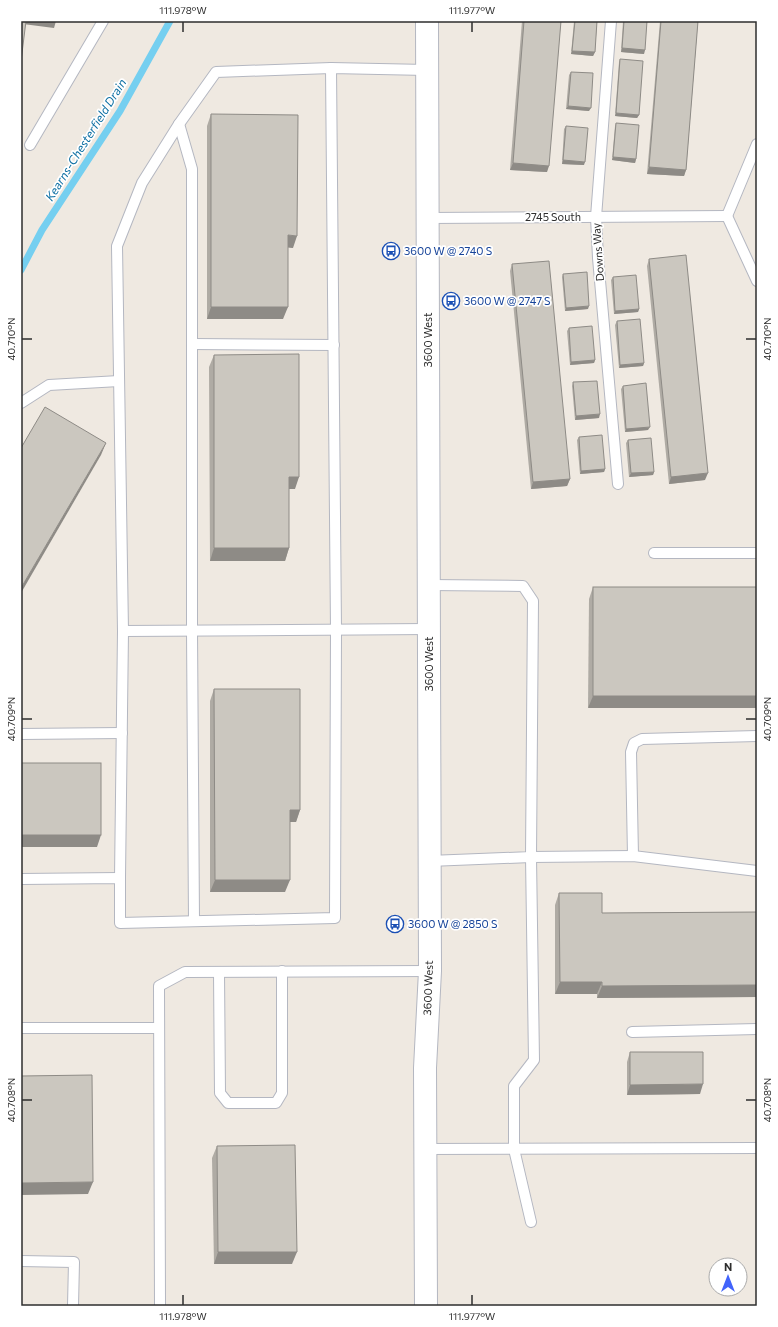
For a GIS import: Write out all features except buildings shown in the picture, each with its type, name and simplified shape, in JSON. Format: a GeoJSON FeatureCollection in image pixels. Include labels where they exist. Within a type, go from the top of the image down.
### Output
{"type":"FeatureCollection","features":[{"type":"Feature","properties":{"kind":"street","name":"3600 West"},"geometry":{"type":"LineString","coordinates":[[426,1306],[425,1068],[430,971],[427,21]]}},
{"type":"Feature","properties":{"kind":"lane"},"geometry":{"type":"LineString","coordinates":[[30,145],[103,21]]}},
{"type":"Feature","properties":{"kind":"lane","name":"Downs Way"},"geometry":{"type":"LineString","coordinates":[[611,21],[596,217],[598,258],[618,484]]}},
{"type":"Feature","properties":{"kind":"lane"},"geometry":{"type":"LineString","coordinates":[[331,68],[336,630],[335,918],[120,923],[123,631],[117,246],[142,183],[216,72],[331,68],[427,70]]}},
{"type":"Feature","properties":{"kind":"lane"},"geometry":{"type":"LineString","coordinates":[[180,124],[192,169],[192,631],[194,921]]}},
{"type":"Feature","properties":{"kind":"lane"},"geometry":{"type":"LineString","coordinates":[[757,144],[727,216],[757,281]]}},
{"type":"Feature","properties":{"kind":"lane","name":"2745 South"},"geometry":{"type":"LineString","coordinates":[[428,218],[727,216]]}},
{"type":"Feature","properties":{"kind":"lane"},"geometry":{"type":"LineString","coordinates":[[192,344],[334,345]]}},
{"type":"Feature","properties":{"kind":"lane"},"geometry":{"type":"LineString","coordinates":[[21,403],[48,385],[119,381]]}},
{"type":"Feature","properties":{"kind":"lane"},"geometry":{"type":"LineString","coordinates":[[654,553],[757,553]]}},
{"type":"Feature","properties":{"kind":"lane"},"geometry":{"type":"LineString","coordinates":[[429,585],[523,586],[533,600],[531,857],[534,1060],[514,1086],[514,1149],[531,1222]]}},
{"type":"Feature","properties":{"kind":"lane"},"geometry":{"type":"LineString","coordinates":[[123,631],[429,629]]}},
{"type":"Feature","properties":{"kind":"lane"},"geometry":{"type":"LineString","coordinates":[[21,734],[122,733]]}},
{"type":"Feature","properties":{"kind":"lane"},"geometry":{"type":"LineString","coordinates":[[633,856],[631,752],[634,743],[642,739],[757,736]]}},
{"type":"Feature","properties":{"kind":"lane"},"geometry":{"type":"LineString","coordinates":[[429,861],[531,857],[633,856],[757,871]]}},
{"type":"Feature","properties":{"kind":"lane"},"geometry":{"type":"LineString","coordinates":[[21,879],[120,878]]}},
{"type":"Feature","properties":{"kind":"lane"},"geometry":{"type":"LineString","coordinates":[[219,972],[220,1093],[228,1103],[276,1103],[282,1093],[282,971]]}},
{"type":"Feature","properties":{"kind":"lane"},"geometry":{"type":"LineString","coordinates":[[160,1306],[159,986],[185,972],[430,971]]}},
{"type":"Feature","properties":{"kind":"lane"},"geometry":{"type":"LineString","coordinates":[[21,1028],[159,1028]]}},
{"type":"Feature","properties":{"kind":"lane"},"geometry":{"type":"LineString","coordinates":[[632,1032],[757,1029]]}},
{"type":"Feature","properties":{"kind":"lane"},"geometry":{"type":"LineString","coordinates":[[425,1149],[757,1148]]}},
{"type":"Feature","properties":{"kind":"lane"},"geometry":{"type":"LineString","coordinates":[[21,1261],[74,1262],[73,1306]]}},
{"type":"Feature","properties":{"kind":"waterway","name":"Kearns-Chesterfield Drain"},"geometry":{"type":"LineString","coordinates":[[21,270],[42,230],[120,111],[170,21]]}},
{"type":"Feature","properties":{"kind":"place","name":"3600 W @ 2740 S"},"geometry":{"type":"Point","coordinates":[391,251]}},
{"type":"Feature","properties":{"kind":"place","name":"3600 W @ 2747 S"},"geometry":{"type":"Point","coordinates":[451,301]}},
{"type":"Feature","properties":{"kind":"place","name":"3600 W @ 2850 S"},"geometry":{"type":"Point","coordinates":[395,924]}}]}
